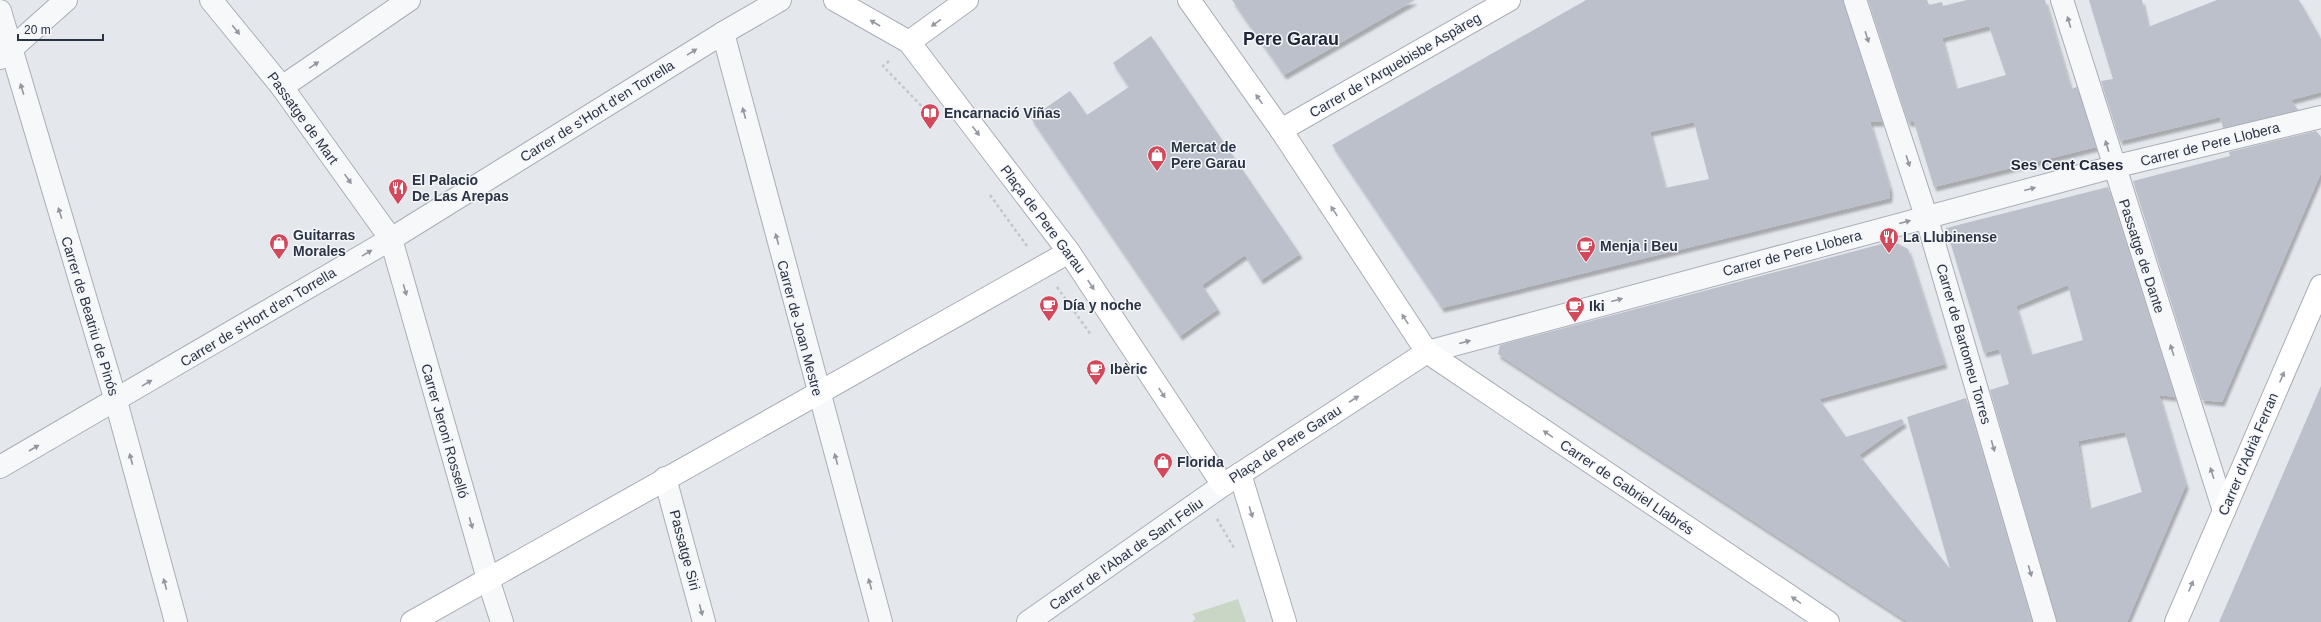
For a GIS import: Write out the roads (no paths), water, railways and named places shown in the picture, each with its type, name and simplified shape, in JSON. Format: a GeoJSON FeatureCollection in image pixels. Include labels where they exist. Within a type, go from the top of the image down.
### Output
{"type":"FeatureCollection","features":[{"type":"Feature","properties":{"kind":"street"},"geometry":{"type":"LineString","coordinates":[[5,54],[66,0]]}},
{"type":"Feature","properties":{"kind":"street","name":"Passatge de Mart"},"geometry":{"type":"LineString","coordinates":[[211,0],[282,87],[391,239]]}},
{"type":"Feature","properties":{"kind":"street"},"geometry":{"type":"LineString","coordinates":[[282,87],[409,0]]}},
{"type":"Feature","properties":{"kind":"street","name":"Carrer de s'Hort d'en Torrella"},"geometry":{"type":"LineString","coordinates":[[0,467],[116,401],[391,239],[723,33],[780,0]]}},
{"type":"Feature","properties":{"kind":"street"},"geometry":{"type":"LineString","coordinates":[[834,0],[909,42],[967,0]]}},
{"type":"Feature","properties":{"kind":"street"},"geometry":{"type":"LineString","coordinates":[[1189,0],[1281,130],[1427,352]]}},
{"type":"Feature","properties":{"kind":"street","name":"Carrer de l'Arquebisbe Aspàreg"},"geometry":{"type":"LineString","coordinates":[[1281,130],[1509,0]]}},
{"type":"Feature","properties":{"kind":"street","name":"Carrer de Bartomeu Torres"},"geometry":{"type":"LineString","coordinates":[[1855,0],[1926,216],[2045,622]]}},
{"type":"Feature","properties":{"kind":"street","name":"Passatge de Dante"},"geometry":{"type":"LineString","coordinates":[[2062,0],[2113,167],[2224,511]]}},
{"type":"Feature","properties":{"kind":"street","name":"Carrer de Beatriu de Pinós"},"geometry":{"type":"LineString","coordinates":[[0,11],[5,54],[116,401],[176,622]]}},
{"type":"Feature","properties":{"kind":"street","name":"Carrer de Joan Mestre"},"geometry":{"type":"LineString","coordinates":[[723,33],[817,392],[881,622]]}},
{"type":"Feature","properties":{"kind":"street","name":"Plaça de Pere Garau"},"geometry":{"type":"LineString","coordinates":[[909,42],[1069,252],[1231,480],[1427,352]]}},
{"type":"Feature","properties":{"kind":"street","name":"Carrer de Pere Llobera"},"geometry":{"type":"LineString","coordinates":[[1427,352],[1926,216],[2113,167],[2321,117]]}},
{"type":"Feature","properties":{"kind":"street","name":"Carrer Jeroni Rosselló"},"geometry":{"type":"LineString","coordinates":[[391,239],[488,579],[502,622]]}},
{"type":"Feature","properties":{"kind":"street"},"geometry":{"type":"LineString","coordinates":[[412,622],[817,392],[1069,252]]}},
{"type":"Feature","properties":{"kind":"street","name":"Carrer d'Adrià Ferran"},"geometry":{"type":"LineString","coordinates":[[2176,622],[2321,286]]}},
{"type":"Feature","properties":{"kind":"street","name":"Carrer de Gabriel Llabrés"},"geometry":{"type":"LineString","coordinates":[[1427,352],[1828,622]]}},
{"type":"Feature","properties":{"kind":"street","name":"Passatge Siri"},"geometry":{"type":"LineString","coordinates":[[665,478],[704,622]]}},
{"type":"Feature","properties":{"kind":"street"},"geometry":{"type":"LineString","coordinates":[[1231,480],[1285,622]]}},
{"type":"Feature","properties":{"kind":"street","name":"Carrer de l'Abat de Sant Feliu"},"geometry":{"type":"LineString","coordinates":[[1028,622],[1231,480]]}},
{"type":"Feature","properties":{"kind":"place","name":"Encarnació Viñas"},"geometry":{"type":"Point","coordinates":[930,130]}},
{"type":"Feature","properties":{"kind":"place","name":"Mercat de Pere Garau"},"geometry":{"type":"Point","coordinates":[1157,172]}},
{"type":"Feature","properties":{"kind":"place","name":"El Palacio De Las Arepas"},"geometry":{"type":"Point","coordinates":[398,205]}},
{"type":"Feature","properties":{"kind":"place","name":"La Llubinense"},"geometry":{"type":"Point","coordinates":[1889,254]}},
{"type":"Feature","properties":{"kind":"place","name":"Guitarras Morales"},"geometry":{"type":"Point","coordinates":[279,260]}},
{"type":"Feature","properties":{"kind":"place","name":"Menja i Beu"},"geometry":{"type":"Point","coordinates":[1586,263]}},
{"type":"Feature","properties":{"kind":"place","name":"Día y noche"},"geometry":{"type":"Point","coordinates":[1049,322]}},
{"type":"Feature","properties":{"kind":"place","name":"Iki"},"geometry":{"type":"Point","coordinates":[1575,323]}},
{"type":"Feature","properties":{"kind":"place","name":"Ibèric"},"geometry":{"type":"Point","coordinates":[1096,386]}},
{"type":"Feature","properties":{"kind":"place","name":"Florida"},"geometry":{"type":"Point","coordinates":[1163,479]}},
{"type":"Feature","properties":{"kind":"district","name":"Pere Garau"},"geometry":{"type":"Point","coordinates":[1291,39]}},
{"type":"Feature","properties":{"kind":"district","name":"Ses Cent Cases"},"geometry":{"type":"Point","coordinates":[2067,164]}}]}
